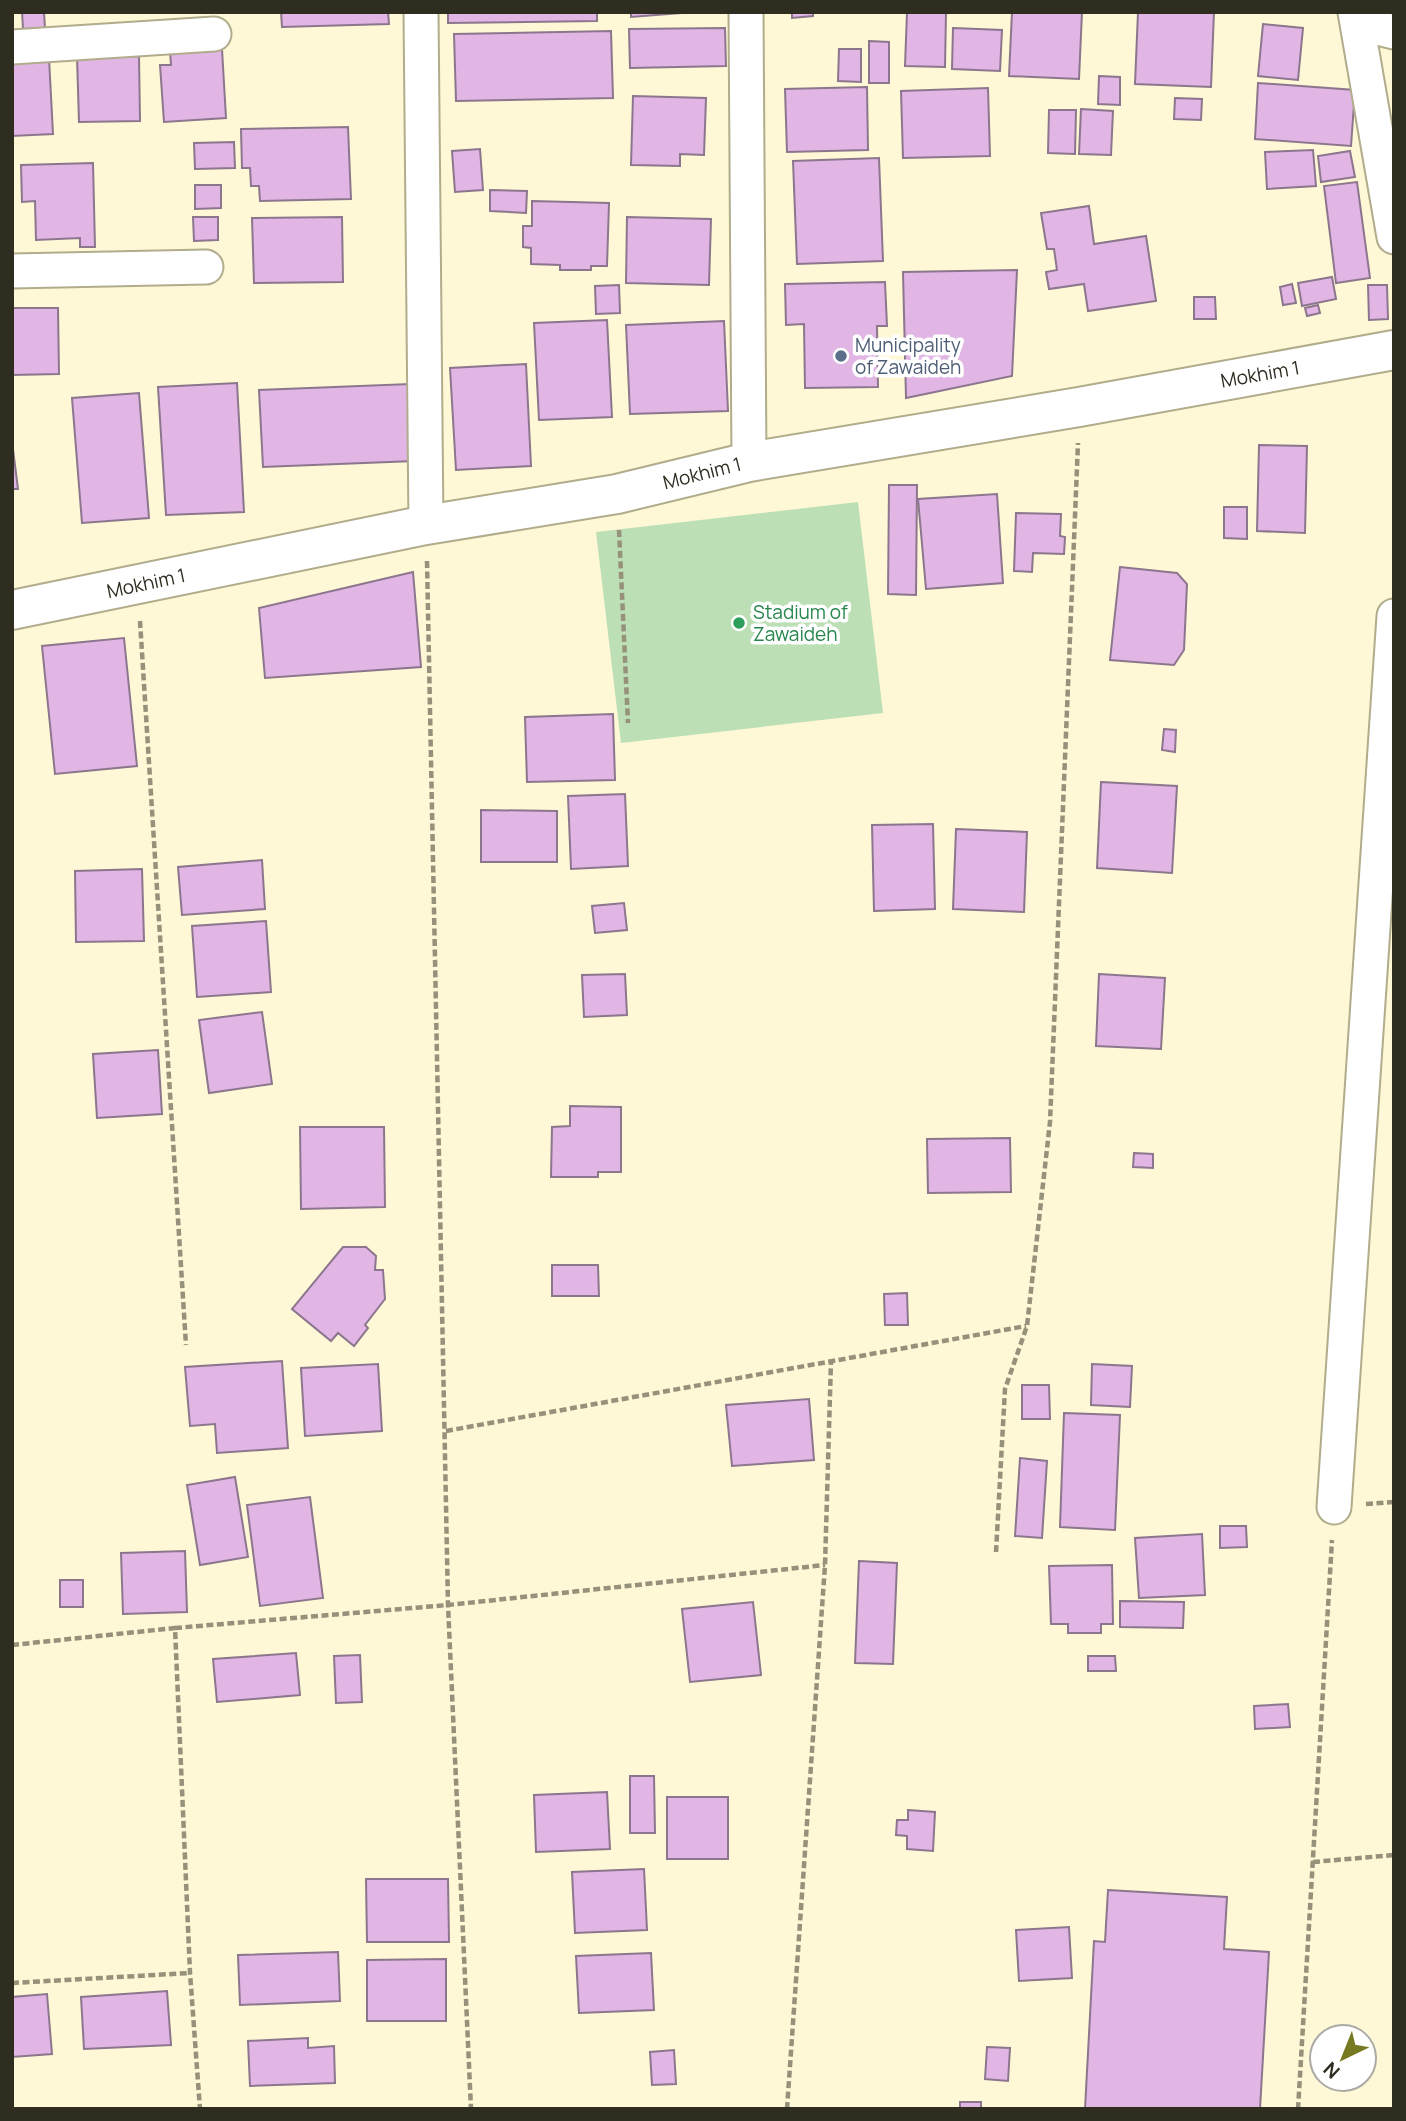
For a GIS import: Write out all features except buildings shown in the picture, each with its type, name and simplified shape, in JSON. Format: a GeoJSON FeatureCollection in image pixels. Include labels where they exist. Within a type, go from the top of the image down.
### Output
{"type":"FeatureCollection","features":[{"type":"Feature","properties":{"kind":"street"},"geometry":{"type":"LineString","coordinates":[[421,12],[426,526]]}},
{"type":"Feature","properties":{"kind":"street"},"geometry":{"type":"LineString","coordinates":[[746,12],[749,462]]}},
{"type":"Feature","properties":{"kind":"street"},"geometry":{"type":"LineString","coordinates":[[1356,18],[1394,32]]}},
{"type":"Feature","properties":{"kind":"street"},"geometry":{"type":"LineString","coordinates":[[1356,18],[1394,237]]}},
{"type":"Feature","properties":{"kind":"street"},"geometry":{"type":"LineString","coordinates":[[12,47],[214,34]]}},
{"type":"Feature","properties":{"kind":"street"},"geometry":{"type":"LineString","coordinates":[[12,271],[206,267]]}},
{"type":"Feature","properties":{"kind":"street","name":"Mokhim 1"},"geometry":{"type":"LineString","coordinates":[[12,610],[426,526],[617,494],[749,462],[1079,407],[1394,350]]}},
{"type":"Feature","properties":{"kind":"street"},"geometry":{"type":"LineString","coordinates":[[1334,1507],[1394,616]]}},
{"type":"Feature","properties":{"kind":"path"},"geometry":{"type":"LineString","coordinates":[[996,1552],[1005,1389],[1027,1326],[1050,1122],[1079,407]]}},
{"type":"Feature","properties":{"kind":"path"},"geometry":{"type":"LineString","coordinates":[[617,494],[628,723]]}},
{"type":"Feature","properties":{"kind":"path"},"geometry":{"type":"LineString","coordinates":[[426,526],[448,1605],[471,2109]]}},
{"type":"Feature","properties":{"kind":"path"},"geometry":{"type":"LineString","coordinates":[[138,585],[186,1345]]}},
{"type":"Feature","properties":{"kind":"path"},"geometry":{"type":"LineString","coordinates":[[446,1431],[1027,1326]]}},
{"type":"Feature","properties":{"kind":"path"},"geometry":{"type":"LineString","coordinates":[[788,2109],[825,1565],[831,1361]]}},
{"type":"Feature","properties":{"kind":"path"},"geometry":{"type":"LineString","coordinates":[[1297,2109],[1334,1507]]}},
{"type":"Feature","properties":{"kind":"path"},"geometry":{"type":"LineString","coordinates":[[12,1645],[448,1605],[825,1565]]}},
{"type":"Feature","properties":{"kind":"path"},"geometry":{"type":"LineString","coordinates":[[176,1628],[190,1973],[200,2109]]}},
{"type":"Feature","properties":{"kind":"path"},"geometry":{"type":"LineString","coordinates":[[1313,1862],[1394,1856]]}},
{"type":"Feature","properties":{"kind":"path"},"geometry":{"type":"LineString","coordinates":[[12,1983],[190,1973]]}},
{"type":"Feature","properties":{"kind":"green space","name":"Stadium of Zawaideh"},"geometry":{"type":"Polygon","coordinates":[[[858,502],[883,713],[621,743],[596,532],[858,502]]]}},
{"type":"Feature","properties":{"kind":"place","name":"Municipality of Zawaideh"},"geometry":{"type":"Point","coordinates":[841,356]}},
{"type":"Feature","properties":{"kind":"place","name":"Stadium of Zawaideh"},"geometry":{"type":"Point","coordinates":[739,623]}}]}
